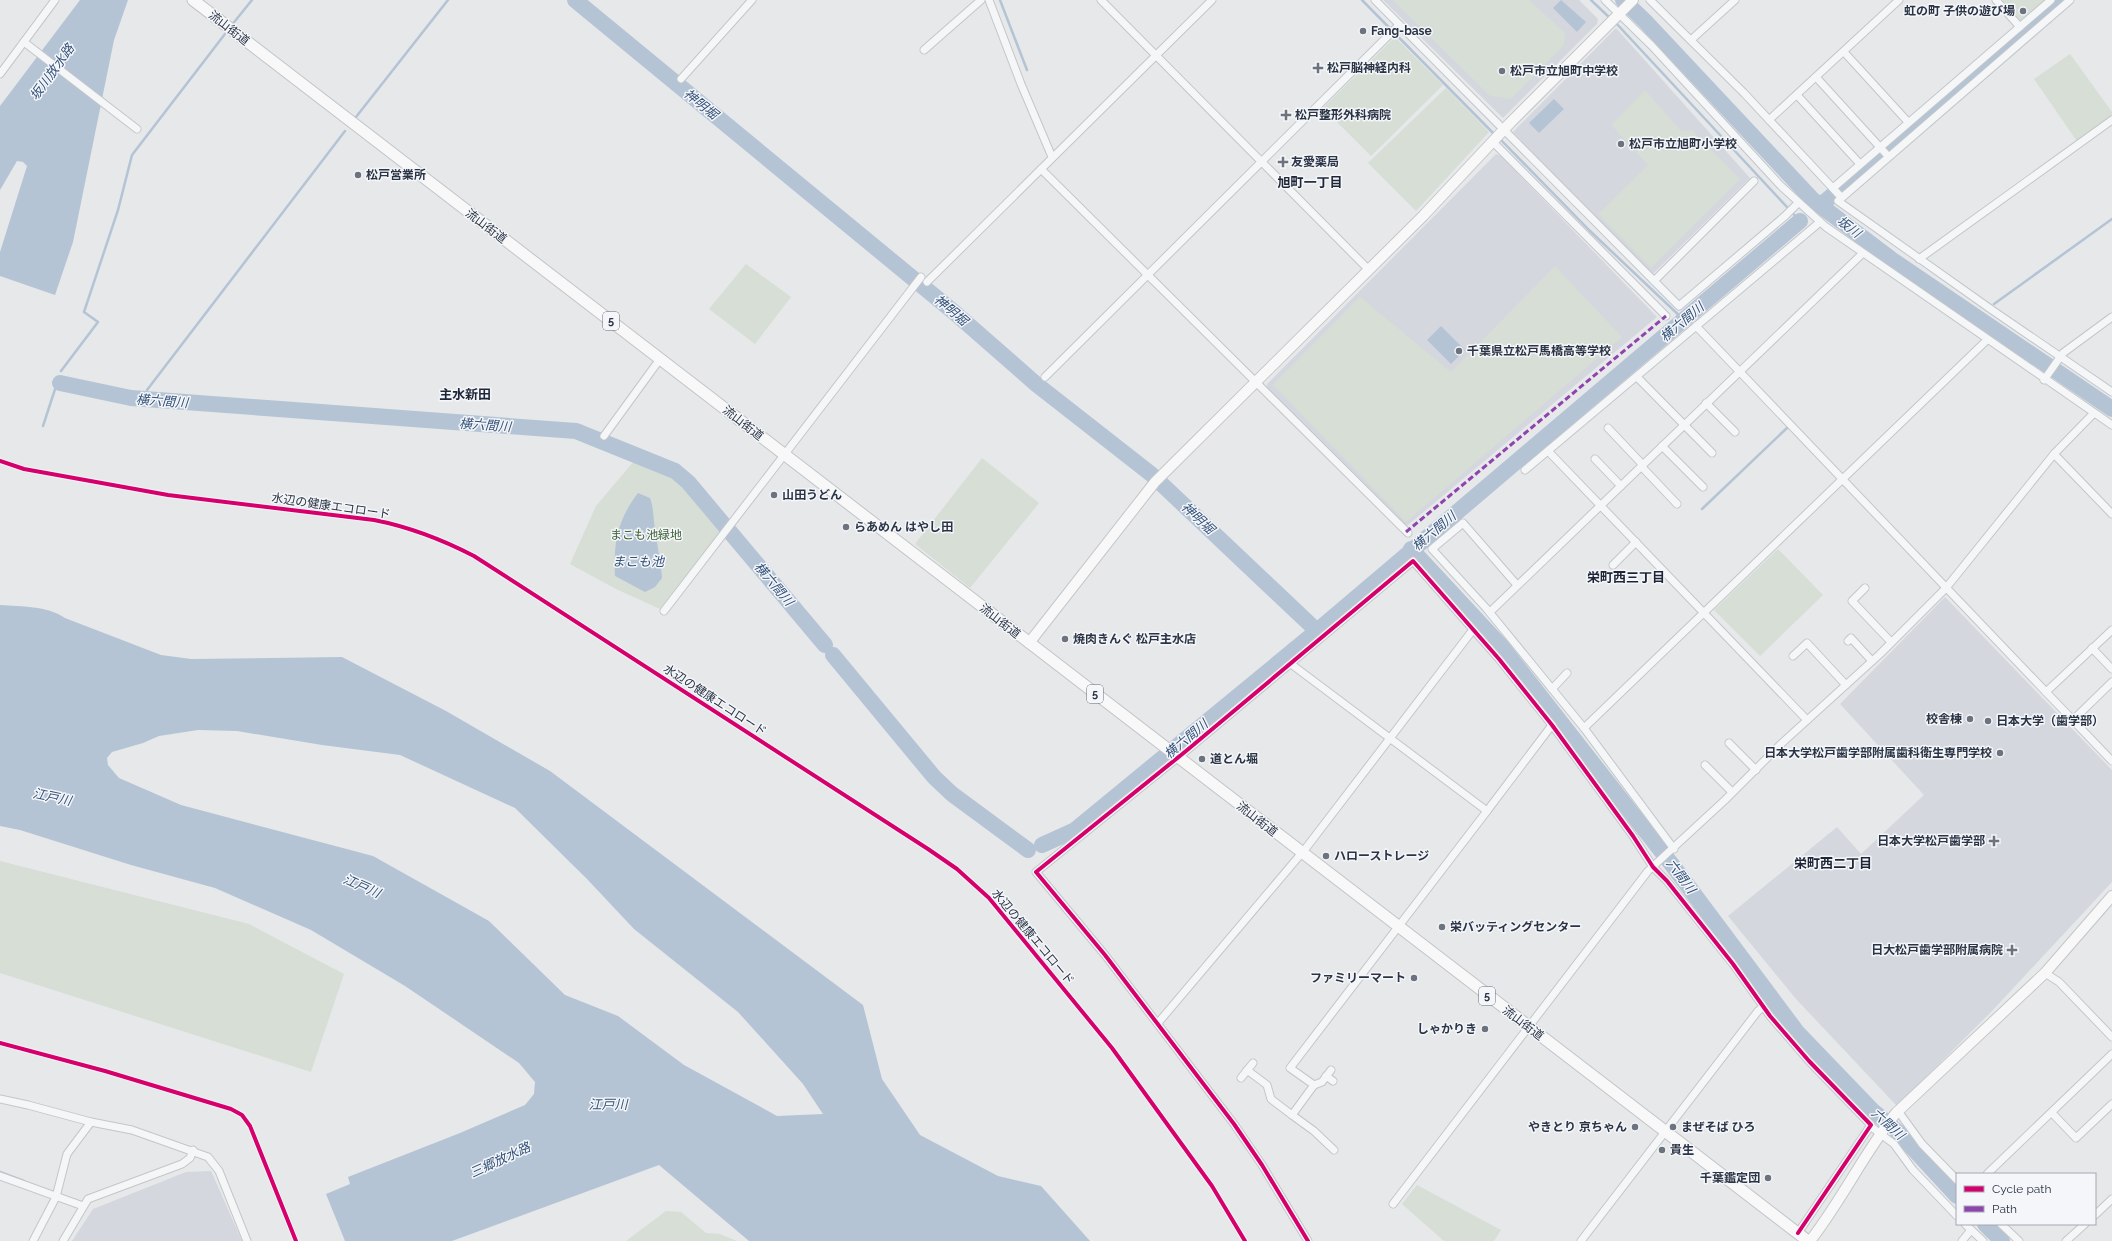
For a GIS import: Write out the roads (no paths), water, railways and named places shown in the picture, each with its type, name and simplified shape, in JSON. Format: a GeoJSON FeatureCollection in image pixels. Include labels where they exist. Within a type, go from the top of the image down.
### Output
{"type":"FeatureCollection","features":[{"type":"Feature","properties":{"kind":"main road","name":"流山街道"},"geometry":{"type":"LineString","coordinates":[[193,0],[1176,757],[1804,1238]]}},
{"type":"Feature","properties":{"kind":"street"},"geometry":{"type":"LineString","coordinates":[[0,74],[55,0]]}},
{"type":"Feature","properties":{"kind":"street"},"geometry":{"type":"LineString","coordinates":[[681,78],[752,0]]}},
{"type":"Feature","properties":{"kind":"street"},"geometry":{"type":"LineString","coordinates":[[924,50],[981,0]]}},
{"type":"Feature","properties":{"kind":"street"},"geometry":{"type":"LineString","coordinates":[[989,0],[1021,84],[1052,157]]}},
{"type":"Feature","properties":{"kind":"street"},"geometry":{"type":"LineString","coordinates":[[1101,0],[1369,270]]}},
{"type":"Feature","properties":{"kind":"street"},"geometry":{"type":"LineString","coordinates":[[664,611],[912,287],[924,279],[1042,169],[1052,157],[1212,0]]}},
{"type":"Feature","properties":{"kind":"street"},"geometry":{"type":"LineString","coordinates":[[1375,0],[1679,306],[1798,203]]}},
{"type":"Feature","properties":{"kind":"street"},"geometry":{"type":"LineString","coordinates":[[1605,0],[1620,13],[1652,46],[1798,203],[1862,254],[2045,378],[2093,414],[2112,425]]}},
{"type":"Feature","properties":{"kind":"street"},"geometry":{"type":"LineString","coordinates":[[1029,643],[1142,496],[1443,196],[1503,130],[1633,0]]}},
{"type":"Feature","properties":{"kind":"street"},"geometry":{"type":"LineString","coordinates":[[1650,0],[1769,120],[1840,196]]}},
{"type":"Feature","properties":{"kind":"street"},"geometry":{"type":"LineString","coordinates":[[1691,40],[1735,0]]}},
{"type":"Feature","properties":{"kind":"street"},"geometry":{"type":"LineString","coordinates":[[1769,120],[1899,0]]}},
{"type":"Feature","properties":{"kind":"street"},"geometry":{"type":"LineString","coordinates":[[1996,0],[2020,27]]}},
{"type":"Feature","properties":{"kind":"street"},"geometry":{"type":"LineString","coordinates":[[1833,188],[2051,0]]}},
{"type":"Feature","properties":{"kind":"street"},"geometry":{"type":"LineString","coordinates":[[2070,0],[1840,196],[1838,201],[2059,358],[2112,392]]}},
{"type":"Feature","properties":{"kind":"street"},"geometry":{"type":"LineString","coordinates":[[1045,377],[1399,25]]}},
{"type":"Feature","properties":{"kind":"street"},"geometry":{"type":"LineString","coordinates":[[24,42],[137,129]]}},
{"type":"Feature","properties":{"kind":"street"},"geometry":{"type":"LineString","coordinates":[[1844,52],[1908,122]]}},
{"type":"Feature","properties":{"kind":"street"},"geometry":{"type":"LineString","coordinates":[[1816,77],[1888,156]]}},
{"type":"Feature","properties":{"kind":"street"},"geometry":{"type":"LineString","coordinates":[[1797,95],[1860,164]]}},
{"type":"Feature","properties":{"kind":"street"},"geometry":{"type":"LineString","coordinates":[[1919,259],[2112,120]]}},
{"type":"Feature","properties":{"kind":"street"},"geometry":{"type":"LineString","coordinates":[[1493,142],[1666,316]]}},
{"type":"Feature","properties":{"kind":"street"},"geometry":{"type":"LineString","coordinates":[[1042,169],[1408,533]]}},
{"type":"Feature","properties":{"kind":"street"},"geometry":{"type":"LineString","coordinates":[[1654,281],[1754,181]]}},
{"type":"Feature","properties":{"kind":"street"},"geometry":{"type":"LineString","coordinates":[[1525,470],[1819,220]]}},
{"type":"Feature","properties":{"kind":"street"},"geometry":{"type":"LineString","coordinates":[[1600,249],[1610,238]]}},
{"type":"Feature","properties":{"kind":"street"},"geometry":{"type":"LineString","coordinates":[[1490,612],[1862,254]]}},
{"type":"Feature","properties":{"kind":"street"},"geometry":{"type":"LineString","coordinates":[[2045,378],[2059,358],[2112,318]]}},
{"type":"Feature","properties":{"kind":"street"},"geometry":{"type":"LineString","coordinates":[[1696,326],[2112,761]]}},
{"type":"Feature","properties":{"kind":"street"},"geometry":{"type":"LineString","coordinates":[[1584,728],[1987,340]]}},
{"type":"Feature","properties":{"kind":"street"},"geometry":{"type":"LineString","coordinates":[[604,436],[660,359]]}},
{"type":"Feature","properties":{"kind":"street"},"geometry":{"type":"LineString","coordinates":[[1637,376],[1712,453]]}},
{"type":"Feature","properties":{"kind":"street"},"geometry":{"type":"LineString","coordinates":[[1706,403],[1735,432]]}},
{"type":"Feature","properties":{"kind":"street"},"geometry":{"type":"LineString","coordinates":[[1393,1204],[1528,1027],[1653,867],[1674,849],[1807,720],[1872,661],[1946,588],[2054,454],[2093,414]]}},
{"type":"Feature","properties":{"kind":"street"},"geometry":{"type":"LineString","coordinates":[[1608,428],[1677,504]]}},
{"type":"Feature","properties":{"kind":"street"},"geometry":{"type":"LineString","coordinates":[[1662,446],[1703,487]]}},
{"type":"Feature","properties":{"kind":"street"},"geometry":{"type":"LineString","coordinates":[[1548,451],[1807,720]]}},
{"type":"Feature","properties":{"kind":"street"},"geometry":{"type":"LineString","coordinates":[[2054,454],[2112,514]]}},
{"type":"Feature","properties":{"kind":"street"},"geometry":{"type":"LineString","coordinates":[[1595,459],[1621,486]]}},
{"type":"Feature","properties":{"kind":"street"},"geometry":{"type":"LineString","coordinates":[[1517,585],[1463,523],[1432,549],[1490,612],[1584,728],[1674,849]]}},
{"type":"Feature","properties":{"kind":"street"},"geometry":{"type":"LineString","coordinates":[[1613,565],[1636,542]]}},
{"type":"Feature","properties":{"kind":"street"},"geometry":{"type":"LineString","coordinates":[[1308,1241],[1262,1166],[1234,1124],[1105,955],[1036,872],[1291,664],[1413,562],[1464,619],[1472,631],[1499,659],[1552,725],[1633,836],[1653,867],[1667,881],[1789,1039],[1846,1098],[1871,1125],[1870,1126],[1882,1133],[1894,1144],[1913,1170],[1956,1215]]}},
{"type":"Feature","properties":{"kind":"street"},"geometry":{"type":"LineString","coordinates":[[1865,588],[1852,601],[1891,642]]}},
{"type":"Feature","properties":{"kind":"street"},"geometry":{"type":"LineString","coordinates":[[2046,692],[2112,630]]}},
{"type":"Feature","properties":{"kind":"street"},"geometry":{"type":"LineString","coordinates":[[1158,1023],[1302,853],[1472,631]]}},
{"type":"Feature","properties":{"kind":"street"},"geometry":{"type":"LineString","coordinates":[[1848,641],[1851,638],[1872,661]]}},
{"type":"Feature","properties":{"kind":"street"},"geometry":{"type":"LineString","coordinates":[[1793,656],[1807,643],[1846,685]]}},
{"type":"Feature","properties":{"kind":"street"},"geometry":{"type":"LineString","coordinates":[[2092,648],[2112,669]]}},
{"type":"Feature","properties":{"kind":"street"},"geometry":{"type":"LineString","coordinates":[[1291,664],[1486,811]]}},
{"type":"Feature","properties":{"kind":"street"},"geometry":{"type":"LineString","coordinates":[[1552,689],[1567,673]]}},
{"type":"Feature","properties":{"kind":"street"},"geometry":{"type":"LineString","coordinates":[[2073,720],[2112,682]]}},
{"type":"Feature","properties":{"kind":"street"},"geometry":{"type":"LineString","coordinates":[[1314,1085],[1290,1068],[1552,725]]}},
{"type":"Feature","properties":{"kind":"street"},"geometry":{"type":"LineString","coordinates":[[1729,743],[1756,770]]}},
{"type":"Feature","properties":{"kind":"street"},"geometry":{"type":"LineString","coordinates":[[1705,765],[1732,792]]}},
{"type":"Feature","properties":{"kind":"street"},"geometry":{"type":"LineString","coordinates":[[1804,1238],[1897,1113],[2045,973],[2112,896]]}},
{"type":"Feature","properties":{"kind":"street"},"geometry":{"type":"LineString","coordinates":[[2045,973],[2059,982],[2112,1037]]}},
{"type":"Feature","properties":{"kind":"street"},"geometry":{"type":"LineString","coordinates":[[1581,1241],[1664,1131],[1758,1011],[1763,1007]]}},
{"type":"Feature","properties":{"kind":"street"},"geometry":{"type":"LineString","coordinates":[[1991,1173],[2112,1054]]}},
{"type":"Feature","properties":{"kind":"street"},"geometry":{"type":"LineString","coordinates":[[1241,1078],[1253,1063]]}},
{"type":"Feature","properties":{"kind":"street"},"geometry":{"type":"LineString","coordinates":[[1247,1070],[1267,1085],[1271,1099],[1314,1131],[1334,1150]]}},
{"type":"Feature","properties":{"kind":"street"},"geometry":{"type":"LineString","coordinates":[[1292,1114],[1314,1085],[1322,1082],[1328,1073],[1333,1081]]}},
{"type":"Feature","properties":{"kind":"street"},"geometry":{"type":"LineString","coordinates":[[0,1099],[91,1122],[132,1130],[208,1156],[216,1165],[247,1241]]}},
{"type":"Feature","properties":{"kind":"street"},"geometry":{"type":"LineString","coordinates":[[2052,1113],[2076,1138],[2112,1104]]}},
{"type":"Feature","properties":{"kind":"street"},"geometry":{"type":"LineString","coordinates":[[1897,1113],[1922,1144],[1956,1179]]}},
{"type":"Feature","properties":{"kind":"street"},"geometry":{"type":"LineString","coordinates":[[33,1241],[56,1197],[67,1154],[91,1122]]}},
{"type":"Feature","properties":{"kind":"street"},"geometry":{"type":"LineString","coordinates":[[1804,1238],[1870,1126]]}},
{"type":"Feature","properties":{"kind":"street"},"geometry":{"type":"LineString","coordinates":[[63,1241],[82,1206],[88,1199],[187,1161],[193,1150]]}},
{"type":"Feature","properties":{"kind":"street"},"geometry":{"type":"LineString","coordinates":[[0,1176],[82,1206]]}},
{"type":"Feature","properties":{"kind":"street"},"geometry":{"type":"LineString","coordinates":[[2096,1214],[2112,1199]]}},
{"type":"Feature","properties":{"kind":"street"},"geometry":{"type":"LineString","coordinates":[[1966,1225],[1983,1241]]}},
{"type":"Feature","properties":{"kind":"street"},"geometry":{"type":"LineString","coordinates":[[2002,1225],[2019,1241]]}},
{"type":"Feature","properties":{"kind":"street"},"geometry":{"type":"LineString","coordinates":[[2066,1241],[2084,1225]]}},
{"type":"Feature","properties":{"kind":"street"},"geometry":{"type":"LineString","coordinates":[[1962,1241],[1971,1230]]}},
{"type":"Feature","properties":{"kind":"water","name":"坂川放水路"},"geometry":{"type":"Polygon","coordinates":[[[80,0],[128,0],[114,40],[73,242],[55,295],[0,276],[0,252],[27,166],[23,162],[17,161],[0,190],[0,106],[80,0]]]}},
{"type":"Feature","properties":{"kind":"water"},"geometry":{"type":"Polygon","coordinates":[[[1561,0],[1586,22],[1577,32],[1553,8],[1561,0]]]}},
{"type":"Feature","properties":{"kind":"water"},"geometry":{"type":"Polygon","coordinates":[[[1554,99],[1564,109],[1539,133],[1529,123],[1554,99]]]}},
{"type":"Feature","properties":{"kind":"water"},"geometry":{"type":"Polygon","coordinates":[[[1441,326],[1465,350],[1451,364],[1427,340],[1441,326]]]}},
{"type":"Feature","properties":{"kind":"water","name":"まこも池"},"geometry":{"type":"Polygon","coordinates":[[[638,493],[650,498],[662,578],[655,587],[645,592],[615,576],[615,553],[618,532],[626,512],[638,493]]]}},
{"type":"Feature","properties":{"kind":"water","name":"江戸川"},"geometry":{"type":"Polygon","coordinates":[[[0,605],[34,607],[50,611],[161,655],[191,659],[342,657],[446,711],[550,771],[863,1005],[882,1079],[920,1135],[998,1176],[1041,1186],[1090,1241],[749,1241],[659,1165],[452,1241],[345,1241],[326,1194],[350,1184],[348,1177],[460,1133],[525,1105],[534,1094],[535,1082],[519,1063],[405,986],[311,930],[215,888],[131,865],[20,830],[0,826],[0,605]],[[198,730],[159,736],[143,743],[112,752],[107,758],[108,765],[119,778],[181,805],[373,856],[489,921],[565,995],[618,1016],[684,1065],[777,1116],[823,1114],[803,1084],[738,1012],[634,929],[587,879],[515,808],[400,755],[322,745],[237,731],[198,730]]]}},
{"type":"Feature","properties":{"kind":"waterway"},"geometry":{"type":"LineString","coordinates":[[231,26],[252,0]]}},
{"type":"Feature","properties":{"kind":"waterway"},"geometry":{"type":"LineString","coordinates":[[356,117],[448,0]]}},
{"type":"Feature","properties":{"kind":"waterway","name":"神明堀"},"geometry":{"type":"LineString","coordinates":[[575,0],[955,313],[1036,384],[1151,474],[1317,631]]}},
{"type":"Feature","properties":{"kind":"waterway"},"geometry":{"type":"LineString","coordinates":[[1000,0],[1027,70]]}},
{"type":"Feature","properties":{"kind":"waterway"},"geometry":{"type":"LineString","coordinates":[[1362,0],[1495,135]]}},
{"type":"Feature","properties":{"kind":"waterway"},"geometry":{"type":"LineString","coordinates":[[1591,0],[1611,19]]}},
{"type":"Feature","properties":{"kind":"waterway","name":"坂川"},"geometry":{"type":"LineString","coordinates":[[1623,0],[1644,20],[1813,200],[1891,259],[2112,409]]}},
{"type":"Feature","properties":{"kind":"waterway"},"geometry":{"type":"LineString","coordinates":[[1821,205],[2060,0]]}},
{"type":"Feature","properties":{"kind":"waterway"},"geometry":{"type":"LineString","coordinates":[[1615,22],[1800,221]]}},
{"type":"Feature","properties":{"kind":"waterway"},"geometry":{"type":"LineString","coordinates":[[61,371],[98,322],[84,312],[118,210],[132,155],[228,30]]}},
{"type":"Feature","properties":{"kind":"waterway"},"geometry":{"type":"LineString","coordinates":[[147,390],[345,131]]}},
{"type":"Feature","properties":{"kind":"waterway"},"geometry":{"type":"LineString","coordinates":[[1499,138],[1590,231],[1684,320]]}},
{"type":"Feature","properties":{"kind":"waterway"},"geometry":{"type":"LineString","coordinates":[[1994,304],[2112,219]]}},
{"type":"Feature","properties":{"kind":"waterway","name":"横六間川"},"geometry":{"type":"LineString","coordinates":[[1042,845],[1075,830],[1317,631],[1800,221]]}},
{"type":"Feature","properties":{"kind":"waterway"},"geometry":{"type":"LineString","coordinates":[[43,426],[58,380]]}},
{"type":"Feature","properties":{"kind":"waterway","name":"横六間川"},"geometry":{"type":"LineString","coordinates":[[60,383],[131,398],[576,431],[675,471],[688,482],[825,645]]}},
{"type":"Feature","properties":{"kind":"waterway"},"geometry":{"type":"LineString","coordinates":[[1702,509],[1788,427]]}},
{"type":"Feature","properties":{"kind":"waterway","name":"六間川"},"geometry":{"type":"LineString","coordinates":[[1411,549],[1502,647],[1673,866],[1797,1032],[1872,1110],[1898,1132],[1956,1195]]}},
{"type":"Feature","properties":{"kind":"waterway","name":"横六間川"},"geometry":{"type":"LineString","coordinates":[[833,655],[934,777],[952,794],[1028,850]]}},
{"type":"Feature","properties":{"kind":"waterway"},"geometry":{"type":"LineString","coordinates":[[0,1172],[24,1181]]}},
{"type":"Feature","properties":{"kind":"waterway","name":"六間川"},"geometry":{"type":"LineString","coordinates":[[1986,1225],[2002,1241]]}},
{"type":"Feature","properties":{"kind":"place","name":"虹の町 子供の遊び場"},"geometry":{"type":"Point","coordinates":[2023,11]}},
{"type":"Feature","properties":{"kind":"place","name":"Fang-base"},"geometry":{"type":"Point","coordinates":[1363,31]}},
{"type":"Feature","properties":{"kind":"place","name":"松戸脳神経内科"},"geometry":{"type":"Point","coordinates":[1318,68]}},
{"type":"Feature","properties":{"kind":"place","name":"松戸市立旭町中学校"},"geometry":{"type":"Point","coordinates":[1502,71]}},
{"type":"Feature","properties":{"kind":"place","name":"松戸整形外科病院"},"geometry":{"type":"Point","coordinates":[1286,115]}},
{"type":"Feature","properties":{"kind":"place","name":"松戸市立旭町小学校"},"geometry":{"type":"Point","coordinates":[1621,144]}},
{"type":"Feature","properties":{"kind":"place","name":"友愛薬局"},"geometry":{"type":"Point","coordinates":[1283,162]}},
{"type":"Feature","properties":{"kind":"place","name":"松戸営業所"},"geometry":{"type":"Point","coordinates":[358,175]}},
{"type":"Feature","properties":{"kind":"place","name":"千葉県立松戸馬橋高等学校"},"geometry":{"type":"Point","coordinates":[1459,351]}},
{"type":"Feature","properties":{"kind":"place","name":"山田うどん"},"geometry":{"type":"Point","coordinates":[774,495]}},
{"type":"Feature","properties":{"kind":"place","name":"らあめん はやし田"},"geometry":{"type":"Point","coordinates":[846,527]}},
{"type":"Feature","properties":{"kind":"place","name":"焼肉きんぐ 松戸主水店"},"geometry":{"type":"Point","coordinates":[1065,639]}},
{"type":"Feature","properties":{"kind":"place","name":"校舎棟"},"geometry":{"type":"Point","coordinates":[1970,719]}},
{"type":"Feature","properties":{"kind":"place","name":"日本大学（歯学部）"},"geometry":{"type":"Point","coordinates":[1988,721]}},
{"type":"Feature","properties":{"kind":"place","name":"日本大学松戸歯学部附属歯科衛生専門学校"},"geometry":{"type":"Point","coordinates":[2000,753]}},
{"type":"Feature","properties":{"kind":"place","name":"道とん堀"},"geometry":{"type":"Point","coordinates":[1202,759]}},
{"type":"Feature","properties":{"kind":"place","name":"日本大学松戸歯学部"},"geometry":{"type":"Point","coordinates":[1994,841]}},
{"type":"Feature","properties":{"kind":"place","name":"ハローストレージ"},"geometry":{"type":"Point","coordinates":[1326,856]}},
{"type":"Feature","properties":{"kind":"place","name":"栄バッティングセンター"},"geometry":{"type":"Point","coordinates":[1442,927]}},
{"type":"Feature","properties":{"kind":"place","name":"日大松戸歯学部附属病院"},"geometry":{"type":"Point","coordinates":[2012,950]}},
{"type":"Feature","properties":{"kind":"place","name":"ファミリーマート"},"geometry":{"type":"Point","coordinates":[1414,978]}},
{"type":"Feature","properties":{"kind":"place","name":"しゃかりき"},"geometry":{"type":"Point","coordinates":[1485,1029]}},
{"type":"Feature","properties":{"kind":"place","name":"やきとり 京ちゃん"},"geometry":{"type":"Point","coordinates":[1635,1127]}},
{"type":"Feature","properties":{"kind":"place","name":"まぜそば ひろ"},"geometry":{"type":"Point","coordinates":[1673,1127]}},
{"type":"Feature","properties":{"kind":"place","name":"貴生"},"geometry":{"type":"Point","coordinates":[1662,1150]}},
{"type":"Feature","properties":{"kind":"place","name":"千葉鑑定団"},"geometry":{"type":"Point","coordinates":[1768,1178]}},
{"type":"Feature","properties":{"kind":"district","name":"旭町一丁目"},"geometry":{"type":"Point","coordinates":[1310,182]}},
{"type":"Feature","properties":{"kind":"district","name":"主水新田"},"geometry":{"type":"Point","coordinates":[465,394]}},
{"type":"Feature","properties":{"kind":"district","name":"栄町西三丁目"},"geometry":{"type":"Point","coordinates":[1626,577]}},
{"type":"Feature","properties":{"kind":"district","name":"栄町西二丁目"},"geometry":{"type":"Point","coordinates":[1833,863]}},
{"type":"Feature","properties":{"kind":"park label","name":"まこも池緑地"},"geometry":{"type":"Point","coordinates":[646,535]}},
{"type":"Feature","properties":{"kind":"water label","name":"三郷放水路"},"geometry":{"type":"Point","coordinates":[500,1160]}}]}
